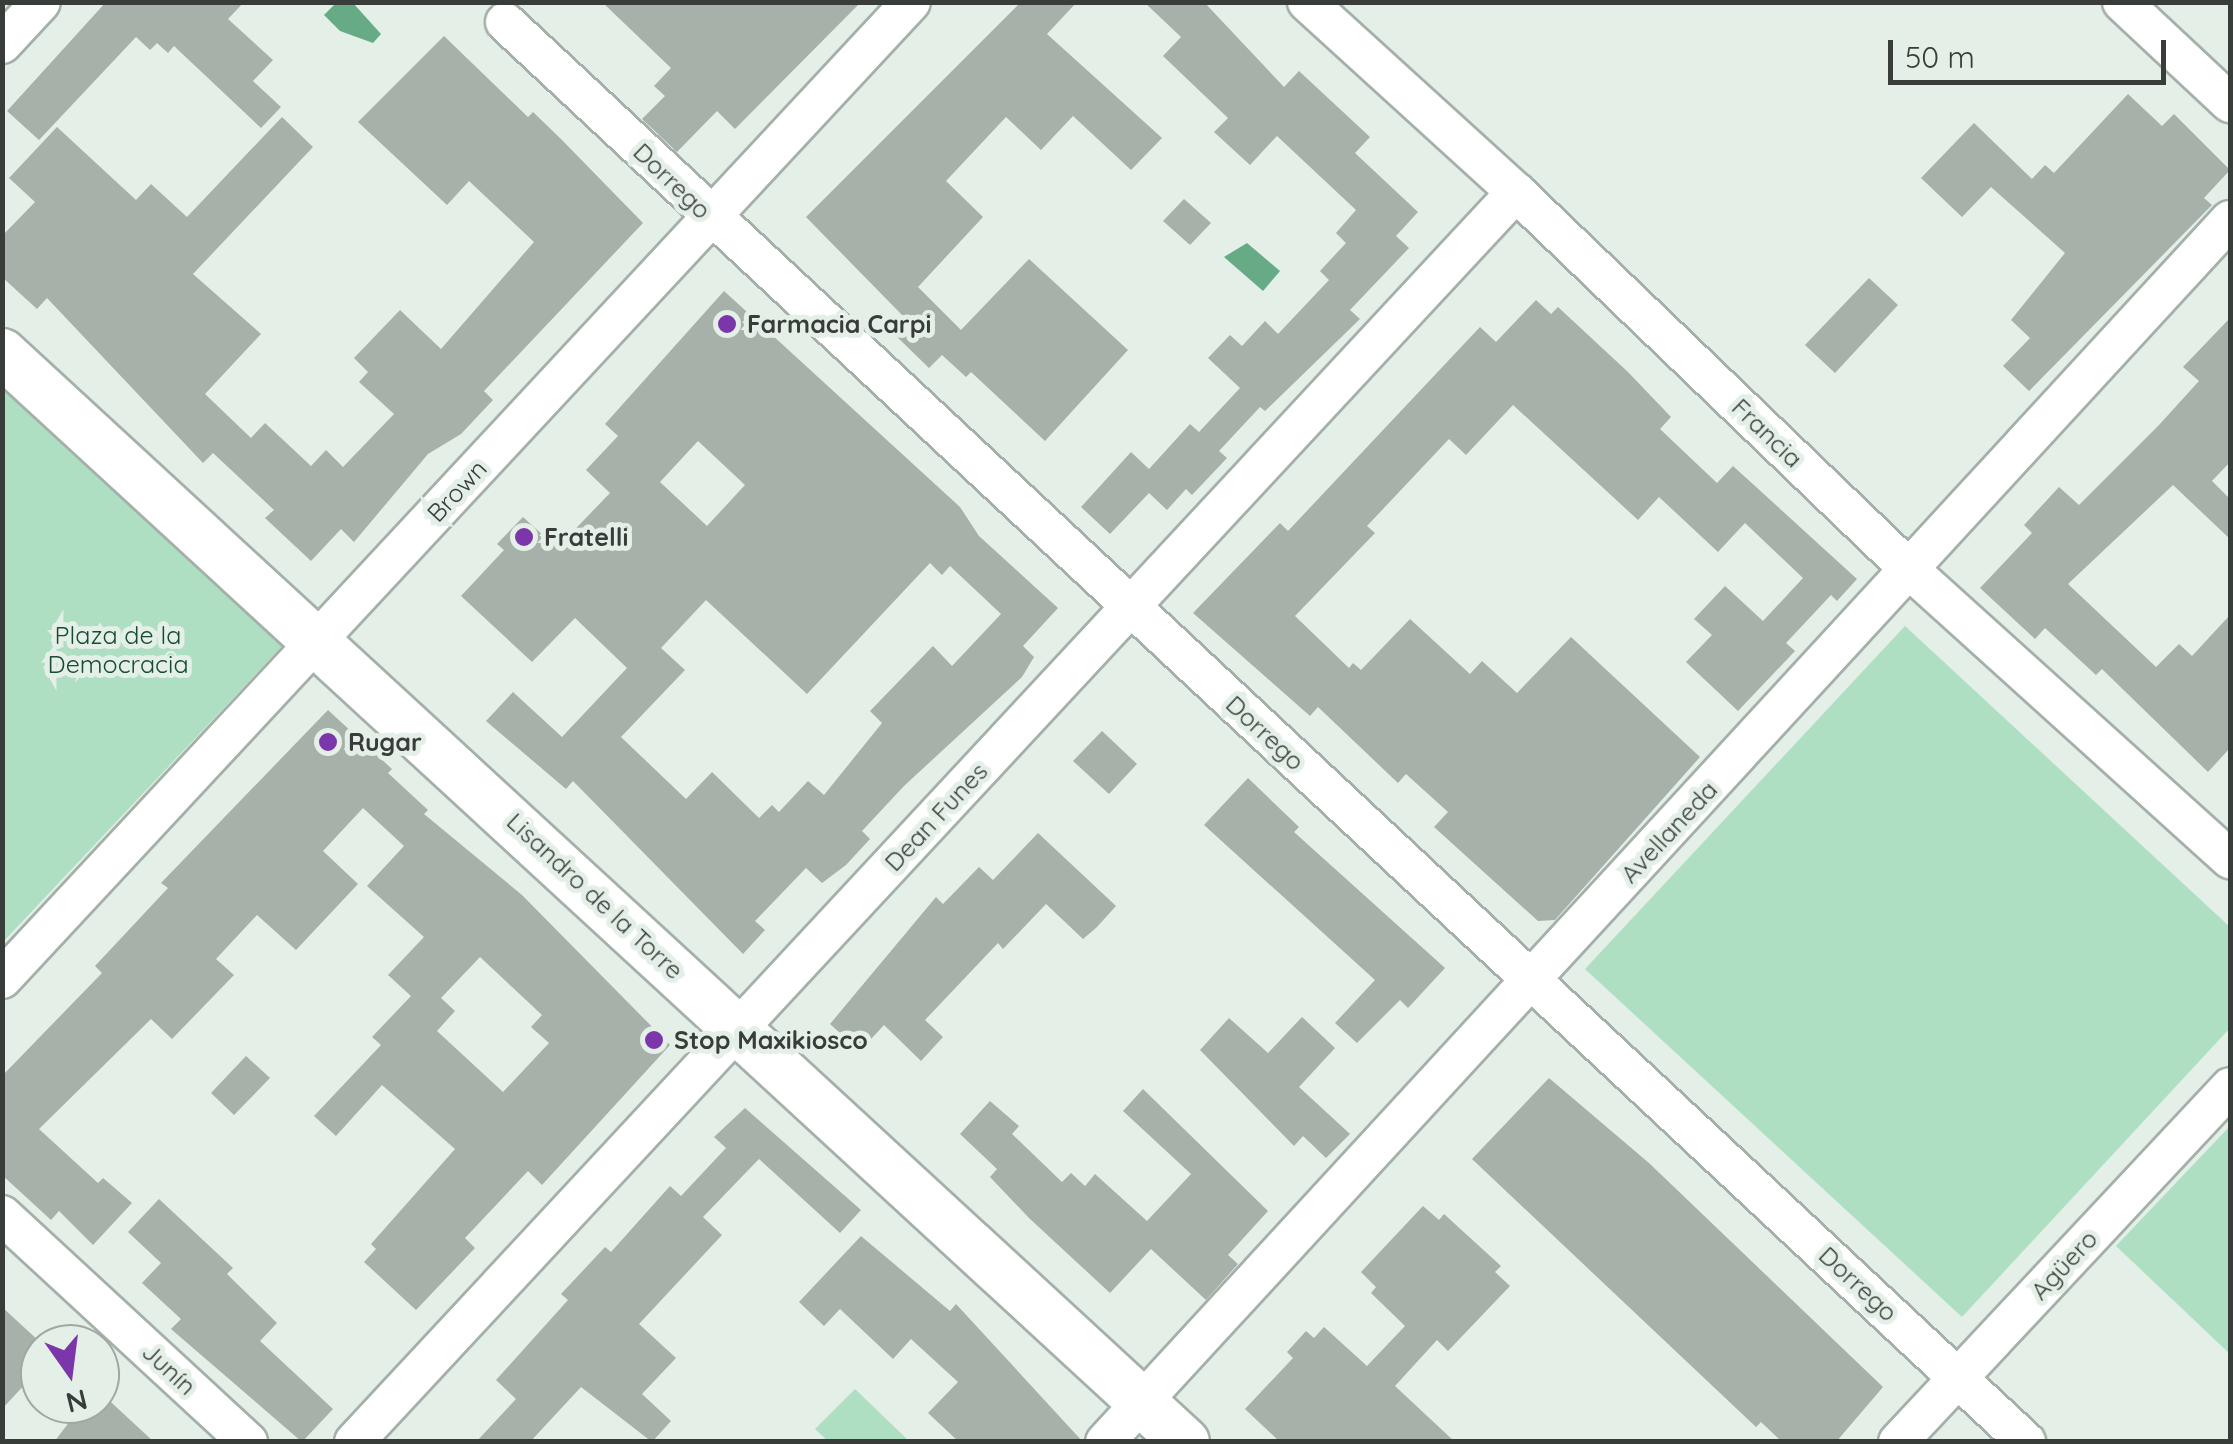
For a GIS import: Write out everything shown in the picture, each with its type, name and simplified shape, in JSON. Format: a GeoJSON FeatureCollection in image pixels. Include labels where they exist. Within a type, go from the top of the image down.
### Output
{"type":"FeatureCollection","features":[{"type":"Feature","properties":{"kind":"main road","name":"Lisandro de la Torre"},"geometry":{"type":"LineString","coordinates":[[2,353],[318,639],[1185,1442]]}},
{"type":"Feature","properties":{"kind":"street"},"geometry":{"type":"LineString","coordinates":[[2,44],[41,2]]}},
{"type":"Feature","properties":{"kind":"street","name":"Brown"},"geometry":{"type":"LineString","coordinates":[[2,979],[911,2]]}},
{"type":"Feature","properties":{"kind":"street","name":"Francia"},"geometry":{"type":"LineString","coordinates":[[1306,2],[1516,192],[1911,572],[2230,859]]}},
{"type":"Feature","properties":{"kind":"street"},"geometry":{"type":"LineString","coordinates":[[2122,2],[2230,103]]}},
{"type":"Feature","properties":{"kind":"street","name":"Dorrego"},"geometry":{"type":"LineString","coordinates":[[505,22],[2026,1442]]}},
{"type":"Feature","properties":{"kind":"street","name":"Dean Funes"},"geometry":{"type":"LineString","coordinates":[[354,1442],[1516,192]]}},
{"type":"Feature","properties":{"kind":"street","name":"Avellaneda"},"geometry":{"type":"LineString","coordinates":[[1105,1442],[1911,572],[2230,220]]}},
{"type":"Feature","properties":{"kind":"street","name":"Agüero"},"geometry":{"type":"LineString","coordinates":[[1898,1442],[2230,1088]]}},
{"type":"Feature","properties":{"kind":"street","name":"Junín"},"geometry":{"type":"LineString","coordinates":[[2,1215],[248,1442]]}},
{"type":"Feature","properties":{"kind":"green space","name":"Plaza de la Democracia"},"geometry":{"type":"Polygon","coordinates":[[[2,382],[283,645],[3,942],[2,942],[2,382]]]}},
{"type":"Feature","properties":{"kind":"green space"},"geometry":{"type":"Polygon","coordinates":[[[1905,626],[2230,927],[2230,1028],[1962,1317],[1585,969],[1905,626]]]}},
{"type":"Feature","properties":{"kind":"green space"},"geometry":{"type":"Polygon","coordinates":[[[2230,1126],[2230,1354],[2116,1246],[2230,1126]]]}},
{"type":"Feature","properties":{"kind":"green space"},"geometry":{"type":"Polygon","coordinates":[[[855,1389],[909,1441],[828,1441],[815,1429],[855,1389]]]}},
{"type":"Feature","properties":{"kind":"shaded area"},"geometry":{"type":"Polygon","coordinates":[[[336,3],[353,3],[381,34],[373,43],[340,31],[324,15],[336,3]]]}},
{"type":"Feature","properties":{"kind":"shaded area"},"geometry":{"type":"Polygon","coordinates":[[[1247,243],[1280,271],[1263,291],[1224,257],[1247,243]]]}},
{"type":"Feature","properties":{"kind":"building"},"geometry":{"type":"Polygon","coordinates":[[[106,2],[244,2],[228,19],[273,60],[253,81],[281,107],[261,128],[174,46],[168,53],[157,43],[150,50],[136,37],[39,140],[7,111],[106,2]]]}},
{"type":"Feature","properties":{"kind":"building"},"geometry":{"type":"Polygon","coordinates":[[[602,2],[861,2],[735,129],[717,111],[677,152],[642,119],[665,96],[654,86],[671,68],[602,2]]]}},
{"type":"Feature","properties":{"kind":"building"},"geometry":{"type":"Polygon","coordinates":[[[1021,2],[1077,2],[1047,34],[1162,138],[1131,170],[1073,116],[1041,150],[1006,117],[946,181],[983,217],[918,287],[961,330],[1029,259],[1128,350],[1045,441],[971,372],[966,377],[942,355],[929,368],[890,330],[903,316],[806,217],[1021,2]]]}},
{"type":"Feature","properties":{"kind":"building"},"geometry":{"type":"Polygon","coordinates":[[[1144,2],[1204,2],[1284,87],[1299,71],[1370,137],[1355,153],[1418,212],[1396,236],[1409,248],[1350,310],[1360,319],[1265,411],[1260,407],[1219,451],[1227,458],[1192,495],[1186,489],[1167,510],[1149,493],[1110,534],[1081,507],[1131,452],[1149,469],[1190,424],[1199,432],[1240,388],[1208,358],[1230,335],[1242,346],[1265,321],[1278,334],[1329,280],[1320,271],[1346,243],[1336,233],[1356,210],[1277,136],[1250,165],[1214,132],[1228,118],[1163,56],[1181,37],[1144,2]]]}},
{"type":"Feature","properties":{"kind":"building"},"geometry":{"type":"Polygon","coordinates":[[[444,36],[528,117],[533,112],[643,223],[484,391],[493,400],[461,434],[428,454],[354,542],[341,529],[311,561],[265,518],[274,510],[213,453],[203,463],[47,298],[37,309],[2,277],[2,236],[35,202],[9,178],[57,127],[136,200],[151,184],[187,217],[282,117],[313,147],[193,274],[261,334],[205,394],[251,438],[265,423],[311,466],[326,450],[343,467],[394,414],[359,382],[368,372],[354,358],[400,310],[441,349],[534,242],[469,181],[447,205],[358,122],[444,36]]]}},
{"type":"Feature","properties":{"kind":"building"},"geometry":{"type":"Polygon","coordinates":[[[2128,94],[2162,126],[2174,114],[2230,170],[2204,198],[2212,205],[2029,391],[2003,366],[2030,338],[2011,320],[2065,253],[1991,187],[1962,217],[1921,178],[1974,123],[2032,179],[2045,165],[2054,173],[2128,94]]]}},
{"type":"Feature","properties":{"kind":"building"},"geometry":{"type":"Polygon","coordinates":[[[1184,199],[1211,223],[1190,245],[1163,221],[1184,199]]]}},
{"type":"Feature","properties":{"kind":"building"},"geometry":{"type":"Polygon","coordinates":[[[1869,278],[1898,305],[1835,373],[1805,345],[1869,278]]]}},
{"type":"Feature","properties":{"kind":"building"},"geometry":{"type":"Polygon","coordinates":[[[724,291],[960,507],[979,536],[1058,608],[1023,646],[1034,657],[1022,677],[904,786],[862,831],[870,839],[846,865],[822,883],[806,868],[755,921],[765,930],[743,954],[573,781],[566,789],[486,721],[513,692],[562,737],[627,668],[575,618],[532,662],[461,596],[504,550],[497,544],[523,517],[557,548],[610,493],[586,470],[618,436],[605,424],[724,291]],[[698,441],[660,482],[707,526],[745,485],[698,441]],[[930,563],[807,694],[706,600],[661,648],[685,670],[621,737],[686,799],[712,772],[759,818],[772,805],[779,812],[808,781],[824,795],[882,723],[870,711],[933,646],[952,666],[1001,614],[950,566],[942,575],[930,563]]]}},
{"type":"Feature","properties":{"kind":"building"},"geometry":{"type":"Polygon","coordinates":[[[1536,300],[1551,314],[1558,307],[1628,372],[1671,417],[1660,429],[1717,483],[1733,466],[1857,579],[1837,601],[1831,595],[1786,643],[1795,651],[1738,711],[1686,662],[1712,635],[1694,619],[1725,586],[1763,621],[1803,578],[1745,523],[1718,552],[1659,497],[1638,520],[1513,405],[1466,455],[1449,439],[1367,526],[1375,533],[1295,616],[1349,668],[1353,663],[1361,670],[1410,619],[1470,674],[1482,661],[1517,693],[1571,637],[1700,757],[1555,920],[1538,921],[1434,827],[1448,812],[1406,774],[1398,783],[1318,707],[1310,716],[1193,613],[1280,523],[1288,531],[1480,327],[1496,342],[1536,300]]]}},
{"type":"Feature","properties":{"kind":"building"},"geometry":{"type":"Polygon","coordinates":[[[2230,318],[2230,462],[2212,481],[2230,499],[2230,539],[2173,485],[2068,584],[2156,667],[2179,644],[2192,656],[2230,615],[2230,748],[2208,772],[2102,669],[2096,675],[2045,628],[2035,639],[1980,588],[2032,533],[2024,525],[2059,487],[2079,505],[2159,425],[2199,381],[2183,367],[2230,318]]]}},
{"type":"Feature","properties":{"kind":"building"},"geometry":{"type":"Polygon","coordinates":[[[328,710],[392,769],[388,773],[428,810],[424,814],[522,895],[670,1045],[542,1185],[528,1171],[465,1238],[475,1248],[416,1310],[364,1262],[376,1249],[371,1244],[455,1149],[382,1085],[336,1136],[314,1116],[381,1045],[372,1037],[411,996],[388,975],[424,937],[367,886],[404,846],[363,808],[323,851],[358,884],[296,950],[257,915],[216,959],[234,975],[172,1039],[151,1019],[39,1129],[98,1183],[103,1178],[132,1203],[93,1245],[59,1211],[51,1220],[2,1175],[2,1076],[102,973],[95,966],[168,888],[161,883],[328,710]],[[480,957],[441,998],[455,1011],[437,1031],[503,1092],[549,1043],[531,1027],[542,1015],[480,957]]]}},
{"type":"Feature","properties":{"kind":"building"},"geometry":{"type":"Polygon","coordinates":[[[1102,731],[1137,764],[1109,794],[1073,761],[1102,731]]]}},
{"type":"Feature","properties":{"kind":"building"},"geometry":{"type":"Polygon","coordinates":[[[1248,778],[1299,827],[1294,832],[1445,968],[1408,1008],[1400,1000],[1357,1043],[1335,1023],[1375,980],[1204,825],[1248,778]]]}},
{"type":"Feature","properties":{"kind":"building"},"geometry":{"type":"Polygon","coordinates":[[[1038,833],[1116,906],[1096,928],[1083,939],[1046,904],[1003,949],[998,943],[925,1020],[943,1037],[921,1061],[884,1025],[860,1051],[830,1024],[936,897],[943,904],[979,867],[993,880],[1038,833]]]}},
{"type":"Feature","properties":{"kind":"building"},"geometry":{"type":"Polygon","coordinates":[[[1302,1017],[1335,1048],[1299,1087],[1350,1134],[1326,1158],[1303,1136],[1294,1146],[1200,1050],[1229,1018],[1268,1053],[1302,1017]]]}},
{"type":"Feature","properties":{"kind":"building"},"geometry":{"type":"Polygon","coordinates":[[[246,1056],[270,1078],[234,1115],[211,1093],[246,1056]]]}},
{"type":"Feature","properties":{"kind":"building"},"geometry":{"type":"Polygon","coordinates":[[[1549,1078],[1649,1163],[1883,1387],[1836,1442],[1782,1442],[1761,1422],[1756,1427],[1472,1159],[1549,1078]]]}},
{"type":"Feature","properties":{"kind":"building"},"geometry":{"type":"Polygon","coordinates":[[[1143,1089],[1268,1211],[1228,1255],[1238,1264],[1206,1300],[1151,1249],[1110,1293],[990,1177],[997,1169],[960,1134],[990,1101],[1019,1126],[1012,1134],[1062,1182],[1071,1173],[1085,1186],[1095,1174],[1147,1221],[1191,1174],[1123,1111],[1143,1089]]]}},
{"type":"Feature","properties":{"kind":"building"},"geometry":{"type":"Polygon","coordinates":[[[745,1108],[861,1210],[840,1233],[759,1159],[703,1217],[722,1235],[639,1324],[676,1358],[642,1394],[671,1421],[652,1442],[581,1387],[530,1442],[476,1442],[516,1399],[496,1380],[568,1300],[561,1294],[605,1247],[611,1252],[670,1186],[681,1196],[726,1148],[714,1137],[745,1108]]]}},
{"type":"Feature","properties":{"kind":"building"},"geometry":{"type":"Polygon","coordinates":[[[159,1199],[233,1268],[227,1274],[277,1323],[260,1341],[333,1409],[302,1442],[171,1329],[181,1319],[142,1283],[161,1263],[128,1232],[159,1199]]]}},
{"type":"Feature","properties":{"kind":"building"},"geometry":{"type":"Polygon","coordinates":[[[1423,1206],[1439,1220],[1444,1214],[1501,1266],[1495,1272],[1510,1286],[1448,1351],[1437,1340],[1395,1386],[1455,1442],[1280,1442],[1245,1409],[1293,1358],[1287,1352],[1306,1331],[1314,1338],[1324,1327],[1367,1366],[1405,1326],[1371,1293],[1376,1287],[1361,1272],[1423,1206]]]}},
{"type":"Feature","properties":{"kind":"building"},"geometry":{"type":"Polygon","coordinates":[[[861,1236],[950,1311],[956,1304],[1083,1442],[959,1442],[928,1413],[958,1382],[911,1339],[893,1359],[840,1309],[824,1326],[799,1302],[861,1236]]]}},
{"type":"Feature","properties":{"kind":"building"},"geometry":{"type":"Polygon","coordinates":[[[2,1307],[20,1324],[20,1390],[2,1409],[2,1307]]]}},
{"type":"Feature","properties":{"kind":"building"},"geometry":{"type":"Polygon","coordinates":[[[120,1411],[154,1442],[54,1442],[68,1424],[120,1424],[120,1411]]]}},
{"type":"Feature","properties":{"kind":"place","name":"Farmacia Carpi"},"geometry":{"type":"Point","coordinates":[727,324]}},
{"type":"Feature","properties":{"kind":"place","name":"Fratelli"},"geometry":{"type":"Point","coordinates":[524,537]}},
{"type":"Feature","properties":{"kind":"place","name":"Rugar"},"geometry":{"type":"Point","coordinates":[328,742]}},
{"type":"Feature","properties":{"kind":"place","name":"Stop Maxikiosco"},"geometry":{"type":"Point","coordinates":[654,1040]}}]}
